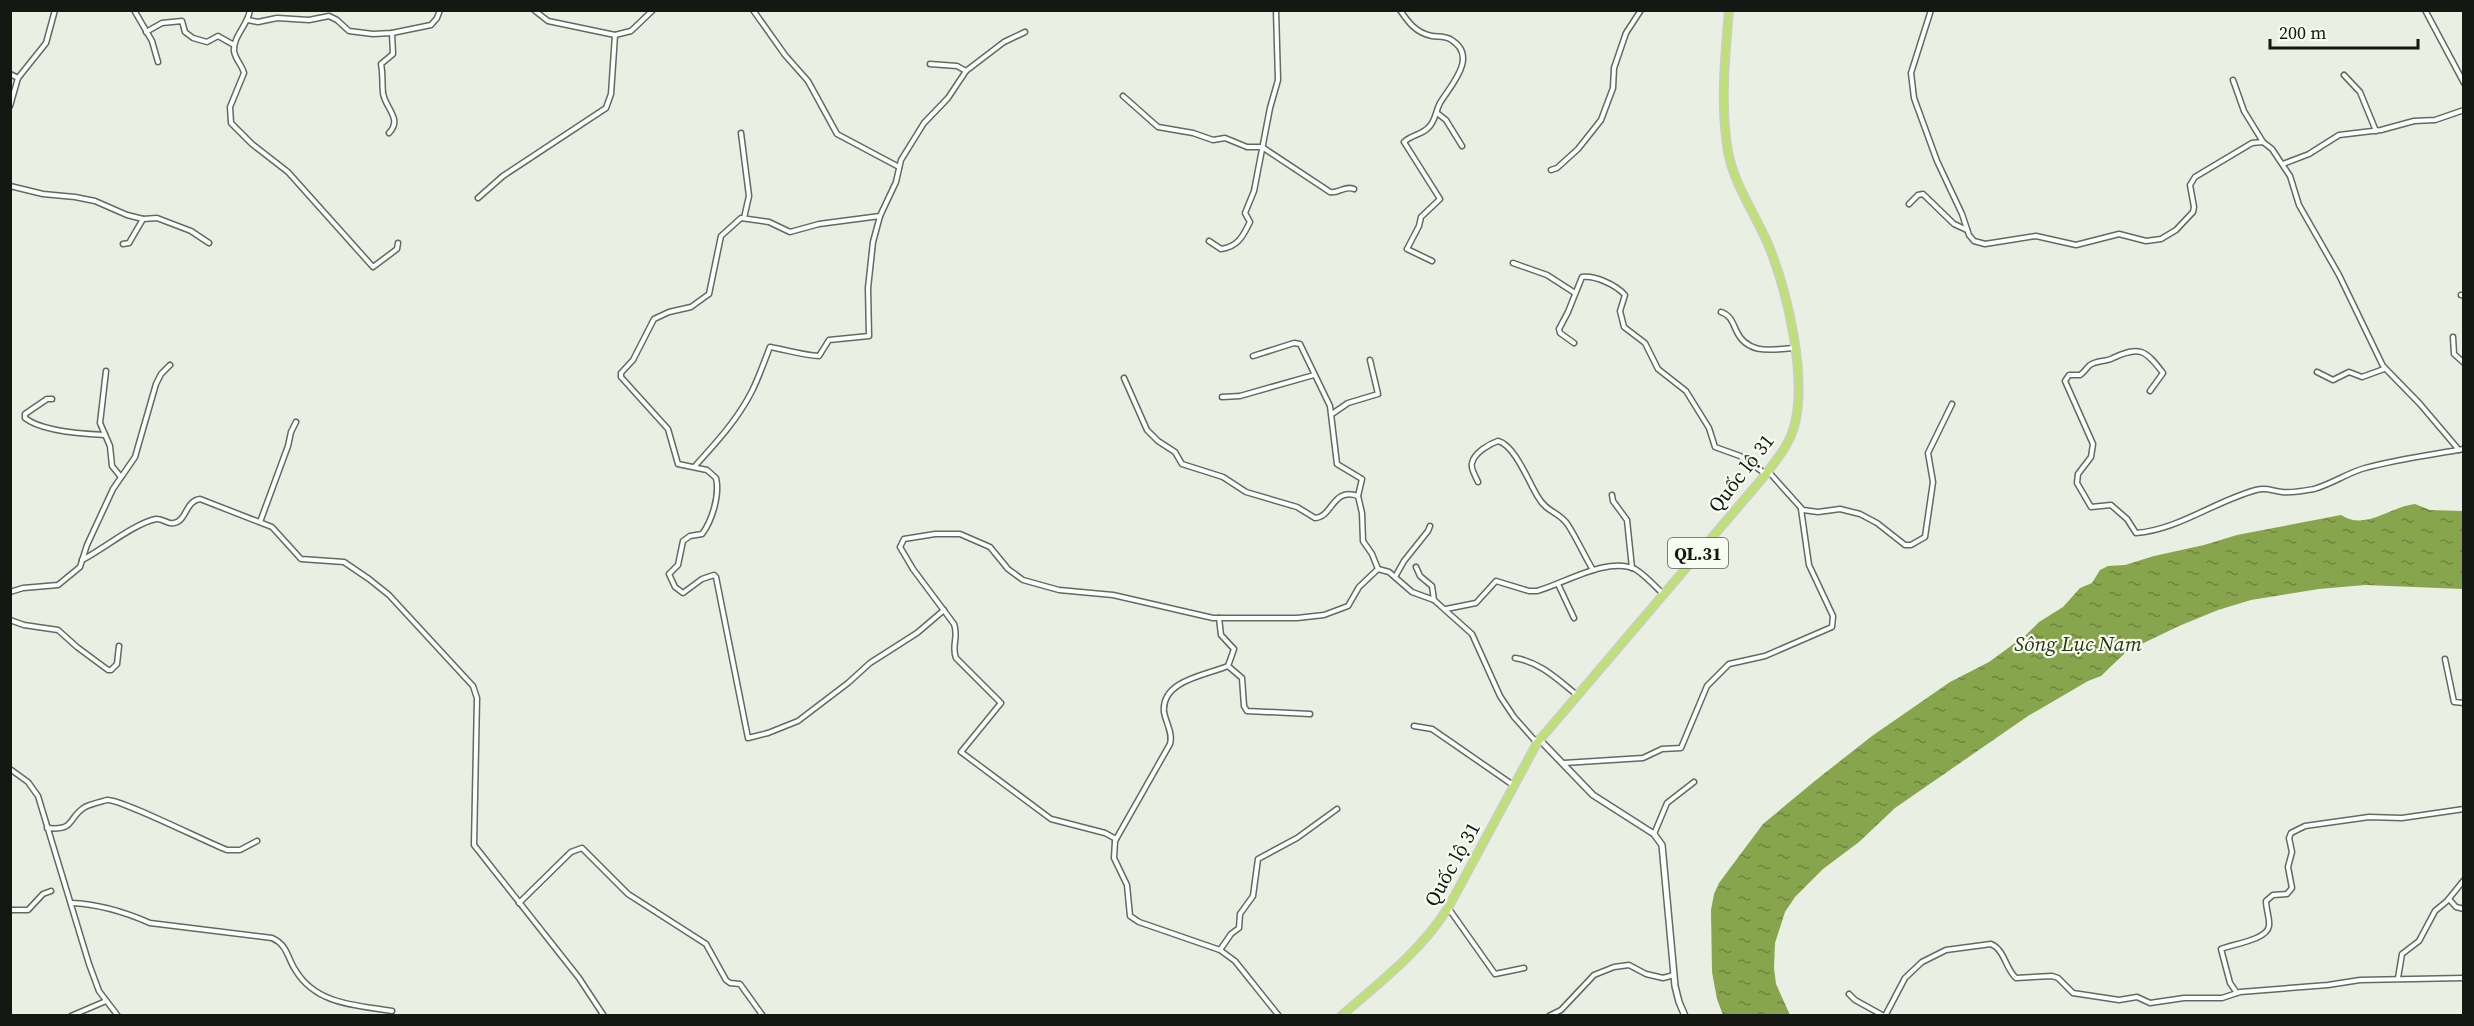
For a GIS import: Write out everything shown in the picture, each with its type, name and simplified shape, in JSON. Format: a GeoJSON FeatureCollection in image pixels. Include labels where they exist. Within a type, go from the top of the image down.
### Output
{"type":"FeatureCollection","features":[{"type":"Feature","properties":{"kind":"highway","name":"Quốc lộ 31"},"geometry":{"type":"LineString","coordinates":[[1341,1016],[1414,952],[1434,930],[1538,741],[1767,472],[1781,453],[1794,427],[1798,385],[1794,348],[1780,277],[1768,244],[1733,169],[1728,151],[1723,89],[1729,10]]}},
{"type":"Feature","properties":{"kind":"street"},"geometry":{"type":"LineString","coordinates":[[10,106],[18,78],[46,43],[55,10]]}},
{"type":"Feature","properties":{"kind":"street"},"geometry":{"type":"LineString","coordinates":[[134,10],[152,41],[158,62]]}},
{"type":"Feature","properties":{"kind":"street"},"geometry":{"type":"LineString","coordinates":[[250,10],[248,20],[234,45],[236,56],[244,73],[230,107],[231,123],[252,144],[288,172],[374,267],[397,249],[398,243]]}},
{"type":"Feature","properties":{"kind":"street"},"geometry":{"type":"LineString","coordinates":[[248,20],[258,22],[278,18],[309,21],[328,16],[353,32],[392,33],[431,25],[440,10]]}},
{"type":"Feature","properties":{"kind":"street"},"geometry":{"type":"LineString","coordinates":[[534,10],[548,21],[615,35],[631,31],[653,10]]}},
{"type":"Feature","properties":{"kind":"street"},"geometry":{"type":"LineString","coordinates":[[753,10],[785,55],[808,81],[837,135],[899,167]]}},
{"type":"Feature","properties":{"kind":"street"},"geometry":{"type":"LineString","coordinates":[[1209,240],[1224,249],[1233,246],[1242,238],[1250,222],[1245,213],[1254,191],[1278,80],[1276,10]]}},
{"type":"Feature","properties":{"kind":"street"},"geometry":{"type":"LineString","coordinates":[[1400,10],[1417,30],[1429,36],[1450,39],[1462,53],[1458,79],[1439,104],[1433,123],[1426,130],[1410,137],[1404,144],[1440,199],[1421,217],[1407,249],[1432,261]]}},
{"type":"Feature","properties":{"kind":"street"},"geometry":{"type":"LineString","coordinates":[[1551,170],[1557,168],[1578,149],[1601,120],[1613,88],[1614,68],[1626,33],[1641,10]]}},
{"type":"Feature","properties":{"kind":"street"},"geometry":{"type":"LineString","coordinates":[[1931,10],[1912,69],[1911,82],[1918,115],[1968,231],[1972,239],[1982,244],[2036,236],[2076,245],[2119,234],[2146,241],[2161,239],[2176,230],[2193,212],[2190,185],[2195,177],[2252,143],[2263,142]]}},
{"type":"Feature","properties":{"kind":"street"},"geometry":{"type":"LineString","coordinates":[[2425,10],[2463,83]]}},
{"type":"Feature","properties":{"kind":"street"},"geometry":{"type":"LineString","coordinates":[[146,32],[162,23],[182,21],[185,32],[193,38],[207,42],[218,36],[234,45]]}},
{"type":"Feature","properties":{"kind":"street"},"geometry":{"type":"LineString","coordinates":[[695,466],[719,440],[752,391],[770,348],[801,355],[819,356],[829,340],[869,336],[871,260],[875,232],[896,182],[899,167],[924,123],[948,98],[966,71],[1004,42],[1025,32]]}},
{"type":"Feature","properties":{"kind":"street"},"geometry":{"type":"LineString","coordinates":[[389,133],[394,122],[383,92],[381,64],[393,54],[392,33]]}},
{"type":"Feature","properties":{"kind":"street"},"geometry":{"type":"LineString","coordinates":[[478,198],[503,176],[606,108],[611,94],[615,35]]}},
{"type":"Feature","properties":{"kind":"street"},"geometry":{"type":"LineString","coordinates":[[930,64],[957,66],[966,71]]}},
{"type":"Feature","properties":{"kind":"street"},"geometry":{"type":"LineString","coordinates":[[10,74],[18,78]]}},
{"type":"Feature","properties":{"kind":"street"},"geometry":{"type":"LineString","coordinates":[[2344,75],[2360,92],[2376,131]]}},
{"type":"Feature","properties":{"kind":"street"},"geometry":{"type":"LineString","coordinates":[[2233,80],[2242,106],[2263,142],[2269,146],[2292,179],[2299,204],[2333,263],[2385,368],[2461,450]]}},
{"type":"Feature","properties":{"kind":"street"},"geometry":{"type":"LineString","coordinates":[[1123,96],[1158,127],[1202,135],[1213,140],[1225,138],[1247,147],[1262,147],[1330,192],[1335,193],[1349,187],[1354,189]]}},
{"type":"Feature","properties":{"kind":"street"},"geometry":{"type":"LineString","coordinates":[[2283,164],[2309,154],[2336,136],[2376,131],[2414,121],[2444,118],[2463,110]]}},
{"type":"Feature","properties":{"kind":"street"},"geometry":{"type":"LineString","coordinates":[[1437,113],[1446,120],[1462,146]]}},
{"type":"Feature","properties":{"kind":"street"},"geometry":{"type":"LineString","coordinates":[[741,133],[749,196],[744,218],[721,236],[709,294],[691,307],[669,312],[654,319],[633,360],[621,372],[622,380],[668,429],[678,464],[707,470],[716,478],[716,497],[704,532],[683,541],[678,564],[670,577],[675,587],[682,593],[708,576],[716,577],[748,738],[798,721],[870,663],[917,633],[944,610]]}},
{"type":"Feature","properties":{"kind":"street"},"geometry":{"type":"LineString","coordinates":[[10,186],[47,195],[75,196],[142,219],[157,219],[191,231],[209,243]]}},
{"type":"Feature","properties":{"kind":"street"},"geometry":{"type":"LineString","coordinates":[[1909,204],[1918,195],[1923,194],[1954,224],[1968,231]]}},
{"type":"Feature","properties":{"kind":"street"},"geometry":{"type":"LineString","coordinates":[[744,218],[769,222],[790,232],[819,224],[880,216]]}},
{"type":"Feature","properties":{"kind":"street"},"geometry":{"type":"LineString","coordinates":[[123,244],[129,243],[142,219]]}},
{"type":"Feature","properties":{"kind":"street"},"geometry":{"type":"LineString","coordinates":[[1514,263],[1546,275],[1575,293]]}},
{"type":"Feature","properties":{"kind":"street"},"geometry":{"type":"LineString","coordinates":[[1574,343],[1558,330],[1583,276],[1606,282],[1624,295],[1620,311],[1624,327],[1645,343],[1658,369],[1689,396],[1709,428],[1715,447],[1740,456],[1767,472],[1801,509],[1813,512],[1840,509],[1860,514],[1877,523],[1905,545],[1911,545],[1925,537],[1933,482],[1928,453],[1952,404]]}},
{"type":"Feature","properties":{"kind":"street"},"geometry":{"type":"LineString","coordinates":[[1721,312],[1728,315],[1741,338],[1752,348],[1762,350],[1794,348]]}},
{"type":"Feature","properties":{"kind":"street"},"geometry":{"type":"LineString","coordinates":[[2452,337],[2454,354],[2463,363]]}},
{"type":"Feature","properties":{"kind":"street"},"geometry":{"type":"LineString","coordinates":[[1253,356],[1297,343],[1303,348],[1314,375],[1327,396],[1332,414],[1336,462],[1341,468],[1362,479],[1358,496],[1362,513],[1363,541],[1378,569]]}},
{"type":"Feature","properties":{"kind":"street"},"geometry":{"type":"LineString","coordinates":[[2150,391],[2163,372],[2145,353],[2139,351],[2119,353],[2112,359],[2091,365],[2083,374],[2069,375],[2064,382],[2093,444],[2091,457],[2078,474],[2077,483],[2089,505],[2094,508],[2111,505],[2127,519],[2134,532],[2138,534],[2178,525],[2193,514],[2256,490],[2270,488],[2279,492],[2295,492],[2325,485],[2391,460],[2461,450]]}},
{"type":"Feature","properties":{"kind":"street"},"geometry":{"type":"LineString","coordinates":[[1332,414],[1348,403],[1378,394],[1370,360]]}},
{"type":"Feature","properties":{"kind":"street"},"geometry":{"type":"LineString","coordinates":[[10,592],[23,588],[58,585],[76,570],[113,489],[135,457],[156,384],[161,374],[170,365]]}},
{"type":"Feature","properties":{"kind":"street"},"geometry":{"type":"LineString","coordinates":[[2317,372],[2332,380],[2349,372],[2362,377],[2385,368]]}},
{"type":"Feature","properties":{"kind":"street"},"geometry":{"type":"LineString","coordinates":[[106,371],[100,423],[110,446],[112,466],[121,477]]}},
{"type":"Feature","properties":{"kind":"street"},"geometry":{"type":"LineString","coordinates":[[1222,397],[1240,396],[1314,375]]}},
{"type":"Feature","properties":{"kind":"street"},"geometry":{"type":"LineString","coordinates":[[1124,378],[1147,430],[1158,441],[1175,452],[1180,462],[1186,466],[1223,477],[1246,492],[1297,507],[1315,518],[1326,514],[1338,498],[1350,494],[1358,496]]}},
{"type":"Feature","properties":{"kind":"street"},"geometry":{"type":"LineString","coordinates":[[52,399],[47,399],[25,414],[25,418],[37,426],[82,434],[105,435]]}},
{"type":"Feature","properties":{"kind":"street"},"geometry":{"type":"LineString","coordinates":[[260,522],[296,423]]}},
{"type":"Feature","properties":{"kind":"street"},"geometry":{"type":"LineString","coordinates":[[1478,482],[1472,466],[1473,461],[1488,445],[1498,441],[1505,444],[1544,505],[1568,525],[1593,570]]}},
{"type":"Feature","properties":{"kind":"street"},"geometry":{"type":"LineString","coordinates":[[1612,495],[1613,501],[1627,520],[1632,568]]}},
{"type":"Feature","properties":{"kind":"street"},"geometry":{"type":"LineString","coordinates":[[82,560],[154,520],[172,524],[177,522],[196,499],[208,500],[260,522],[279,533],[299,558],[307,561],[344,562],[388,595],[471,682],[477,698],[474,845],[581,981],[604,1016]]}},
{"type":"Feature","properties":{"kind":"street"},"geometry":{"type":"LineString","coordinates":[[1563,764],[1643,758],[1662,749],[1681,748],[1707,686],[1729,664],[1768,655],[1832,627],[1833,616],[1809,565],[1801,509]]}},
{"type":"Feature","properties":{"kind":"street"},"geometry":{"type":"LineString","coordinates":[[1395,578],[1430,526]]}},
{"type":"Feature","properties":{"kind":"street"},"geometry":{"type":"LineString","coordinates":[[1116,839],[1105,833],[1051,819],[961,752],[1001,703],[956,658],[954,651],[957,631],[951,617],[919,577],[900,544],[904,540],[935,534],[960,534],[987,545],[1013,574],[1030,582],[1059,590],[1113,595],[1165,609],[1219,618],[1297,618],[1329,614],[1348,606],[1359,587],[1378,569]]}},
{"type":"Feature","properties":{"kind":"street"},"geometry":{"type":"LineString","coordinates":[[1445,609],[1476,603],[1496,581],[1533,591],[1593,570],[1616,566],[1632,568],[1663,594]]}},
{"type":"Feature","properties":{"kind":"street"},"geometry":{"type":"LineString","coordinates":[[1416,567],[1420,576],[1432,586],[1434,600]]}},
{"type":"Feature","properties":{"kind":"street"},"geometry":{"type":"LineString","coordinates":[[1378,569],[1389,572],[1412,592],[1434,600],[1472,634],[1500,696],[1514,717],[1593,795],[1654,834],[1663,849],[1674,975],[1679,1002],[1685,1016]]}},
{"type":"Feature","properties":{"kind":"street"},"geometry":{"type":"LineString","coordinates":[[1558,584],[1574,618]]}},
{"type":"Feature","properties":{"kind":"street"},"geometry":{"type":"LineString","coordinates":[[1219,618],[1221,634],[1234,649],[1228,666]]}},
{"type":"Feature","properties":{"kind":"street"},"geometry":{"type":"LineString","coordinates":[[10,620],[24,625],[58,630],[108,670],[117,664],[119,646]]}},
{"type":"Feature","properties":{"kind":"street"},"geometry":{"type":"LineString","coordinates":[[1515,658],[1532,660],[1577,694]]}},
{"type":"Feature","properties":{"kind":"street"},"geometry":{"type":"LineString","coordinates":[[2445,659],[2454,702],[2463,703]]}},
{"type":"Feature","properties":{"kind":"street"},"geometry":{"type":"LineString","coordinates":[[1228,666],[1183,681],[1169,696],[1164,708],[1171,735],[1170,744],[1116,839],[1114,858],[1127,885],[1130,916],[1139,922],[1220,950],[1245,972],[1279,1016]]}},
{"type":"Feature","properties":{"kind":"street"},"geometry":{"type":"LineString","coordinates":[[1228,666],[1242,678],[1244,706],[1247,711],[1310,714]]}},
{"type":"Feature","properties":{"kind":"street"},"geometry":{"type":"LineString","coordinates":[[1414,726],[1432,729],[1513,784]]}},
{"type":"Feature","properties":{"kind":"street"},"geometry":{"type":"LineString","coordinates":[[10,770],[28,782],[36,791],[89,964],[106,1001],[118,1016]]}},
{"type":"Feature","properties":{"kind":"street"},"geometry":{"type":"LineString","coordinates":[[1654,834],[1667,802],[1694,782]]}},
{"type":"Feature","properties":{"kind":"street"},"geometry":{"type":"LineString","coordinates":[[47,828],[67,826],[84,808],[109,800],[148,814],[202,841],[227,850],[240,850],[257,841]]}},
{"type":"Feature","properties":{"kind":"street"},"geometry":{"type":"LineString","coordinates":[[1220,950],[1231,934],[1239,928],[1240,914],[1253,896],[1258,859],[1297,838],[1337,809]]}},
{"type":"Feature","properties":{"kind":"street"},"geometry":{"type":"LineString","coordinates":[[2237,993],[2230,983],[2221,949],[2258,938],[2268,931],[2267,899],[2273,895],[2287,894],[2292,888],[2288,867],[2292,852],[2289,838],[2291,833],[2305,826],[2368,817],[2402,818],[2463,809]]}},
{"type":"Feature","properties":{"kind":"street"},"geometry":{"type":"LineString","coordinates":[[519,903],[571,852],[582,848],[628,894],[706,944],[726,980],[740,984],[763,1016]]}},
{"type":"Feature","properties":{"kind":"street"},"geometry":{"type":"LineString","coordinates":[[2398,978],[2402,954],[2419,941],[2435,911],[2449,899],[2463,880]]}},
{"type":"Feature","properties":{"kind":"street"},"geometry":{"type":"LineString","coordinates":[[10,910],[28,910],[43,894],[51,891]]}},
{"type":"Feature","properties":{"kind":"street"},"geometry":{"type":"LineString","coordinates":[[2449,899],[2456,907],[2463,909]]}},
{"type":"Feature","properties":{"kind":"street"},"geometry":{"type":"LineString","coordinates":[[71,903],[105,907],[150,922],[272,938],[286,948],[294,969],[315,991],[344,1004],[392,1011]]}},
{"type":"Feature","properties":{"kind":"street"},"geometry":{"type":"LineString","coordinates":[[1448,908],[1495,974],[1524,968]]}},
{"type":"Feature","properties":{"kind":"street"},"geometry":{"type":"LineString","coordinates":[[1850,994],[1855,1000],[1885,1016],[1905,978],[1922,962],[1946,950],[1991,944],[2000,951],[2014,977],[2056,976],[2073,993],[2120,1000],[2137,997],[2150,1003],[2184,998],[2222,998],[2237,993],[2398,978],[2463,978]]}},
{"type":"Feature","properties":{"kind":"street"},"geometry":{"type":"LineString","coordinates":[[1549,1016],[1559,1013],[1587,980],[1614,967],[1629,965],[1646,974],[1663,978],[1674,975]]}},
{"type":"Feature","properties":{"kind":"street"},"geometry":{"type":"LineString","coordinates":[[71,1016],[106,1001]]}},
{"type":"Feature","properties":{"kind":"water","name":"Sông Lục Nam"},"geometry":{"type":"Polygon","coordinates":[[[2415,504],[2430,510],[2463,511],[2463,589],[2365,585],[2319,589],[2251,600],[2218,610],[2179,626],[2127,651],[2101,676],[2088,681],[2028,716],[1895,808],[1859,842],[1823,869],[1795,897],[1785,912],[1775,943],[1776,984],[1790,1015],[1723,1015],[1717,999],[1712,972],[1711,910],[1719,883],[1763,824],[1872,736],[1950,682],[1989,662],[2026,635],[2039,622],[2063,607],[2080,588],[2092,583],[2100,570],[2108,566],[2125,565],[2237,535],[2341,515],[2350,519],[2369,519],[2415,504]]]}}]}
